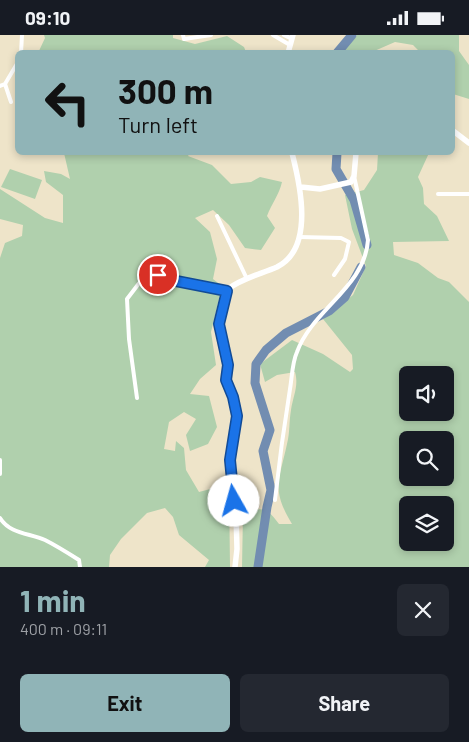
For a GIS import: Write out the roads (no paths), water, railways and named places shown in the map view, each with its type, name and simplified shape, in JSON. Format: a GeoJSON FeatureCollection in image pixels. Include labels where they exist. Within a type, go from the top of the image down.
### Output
{"type":"FeatureCollection","features":[{"type":"Feature","properties":{"kind":"street"},"geometry":{"type":"LineString","coordinates":[[21,50],[22,35]]}},
{"type":"Feature","properties":{"kind":"street"},"geometry":{"type":"LineString","coordinates":[[183,35],[184,39],[189,40],[212,35]]}},
{"type":"Feature","properties":{"kind":"street"},"geometry":{"type":"LineString","coordinates":[[273,35],[292,40]]}},
{"type":"Feature","properties":{"kind":"street"},"geometry":{"type":"LineString","coordinates":[[284,35],[292,40]]}},
{"type":"Feature","properties":{"kind":"street"},"geometry":{"type":"LineString","coordinates":[[11,102],[2,85],[15,66]]}},
{"type":"Feature","properties":{"kind":"street"},"geometry":{"type":"LineString","coordinates":[[455,132],[468,140]]}},
{"type":"Feature","properties":{"kind":"street"},"geometry":{"type":"LineString","coordinates":[[235,567],[237,549],[236,514],[230,460],[237,416],[233,397],[226,380],[228,365],[219,324],[227,291],[233,285],[279,266],[296,246],[302,214],[301,187],[293,155]]}},
{"type":"Feature","properties":{"kind":"street"},"geometry":{"type":"LineString","coordinates":[[276,500],[281,442],[297,352],[309,331],[356,273],[367,251],[368,240],[348,182],[355,155]]}},
{"type":"Feature","properties":{"kind":"street"},"geometry":{"type":"LineString","coordinates":[[301,187],[320,189],[348,182]]}},
{"type":"Feature","properties":{"kind":"street"},"geometry":{"type":"LineString","coordinates":[[438,194],[469,194]]}},
{"type":"Feature","properties":{"kind":"street"},"geometry":{"type":"LineString","coordinates":[[217,215],[247,279]]}},
{"type":"Feature","properties":{"kind":"street"},"geometry":{"type":"LineString","coordinates":[[299,237],[341,238],[349,242],[345,259],[334,275]]}},
{"type":"Feature","properties":{"kind":"street"},"geometry":{"type":"LineString","coordinates":[[136,398],[129,339],[127,299],[140,282],[158,275],[176,281],[227,291]]}},
{"type":"Feature","properties":{"kind":"street"},"geometry":{"type":"LineString","coordinates":[[0,460],[0,474]]}},
{"type":"Feature","properties":{"kind":"street"},"geometry":{"type":"LineString","coordinates":[[0,518],[16,532],[55,545],[79,560],[80,567]]}},
{"type":"Feature","properties":{"kind":"waterway"},"geometry":{"type":"LineString","coordinates":[[340,50],[352,35]]}},
{"type":"Feature","properties":{"kind":"waterway"},"geometry":{"type":"LineString","coordinates":[[337,155],[336,169],[354,200],[367,245]]}},
{"type":"Feature","properties":{"kind":"waterway"},"geometry":{"type":"LineString","coordinates":[[258,567],[271,490],[263,451],[270,430],[255,383],[256,364],[266,350],[286,333],[329,311],[345,297],[361,267]]}}]}
